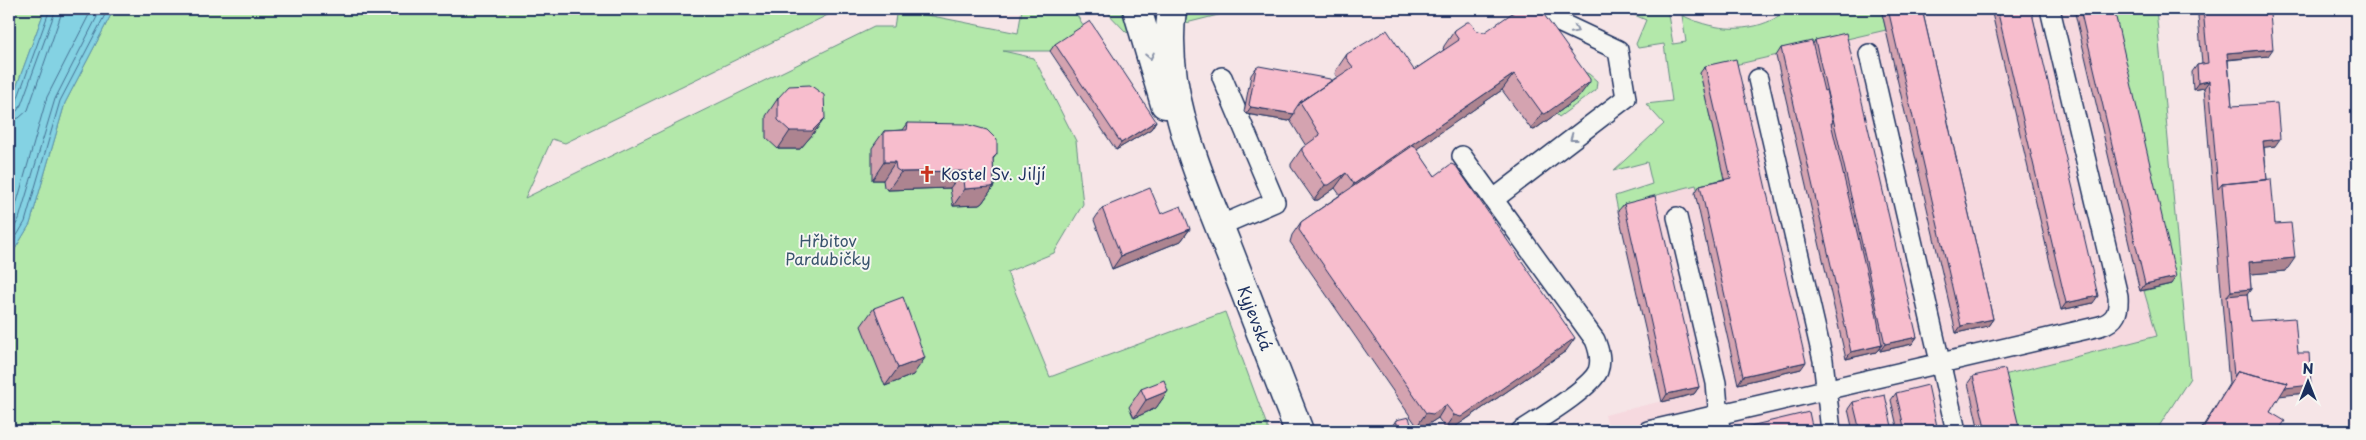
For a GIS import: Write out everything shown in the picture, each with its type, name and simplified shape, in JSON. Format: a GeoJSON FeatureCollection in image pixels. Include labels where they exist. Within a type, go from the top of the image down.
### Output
{"type":"FeatureCollection","features":[{"type":"Feature","properties":{"kind":"street","name":"Kyjevská"},"geometry":{"type":"LineString","coordinates":[[1137,9],[1163,102],[1215,215]]}},
{"type":"Feature","properties":{"kind":"street","name":"Kyjevská"},"geometry":{"type":"LineString","coordinates":[[1172,9],[1170,43],[1176,92],[1188,138],[1215,215],[1299,431]]}},
{"type":"Feature","properties":{"kind":"lane"},"geometry":{"type":"LineString","coordinates":[[1494,199],[1626,98],[1618,50],[1531,9]]}},
{"type":"Feature","properties":{"kind":"lane"},"geometry":{"type":"LineString","coordinates":[[1648,431],[1719,423],[1826,390],[2100,326],[2110,323],[2116,317],[2119,308],[2118,296],[2050,9]]}},
{"type":"Feature","properties":{"kind":"lane"},"geometry":{"type":"LineString","coordinates":[[1869,54],[1956,431]]}},
{"type":"Feature","properties":{"kind":"lane"},"geometry":{"type":"LineString","coordinates":[[1215,215],[1275,202],[1222,77]]}},
{"type":"Feature","properties":{"kind":"lane"},"geometry":{"type":"LineString","coordinates":[[1758,79],[1822,360],[1831,431]]}},
{"type":"Feature","properties":{"kind":"lane"},"geometry":{"type":"LineString","coordinates":[[1462,156],[1594,340],[1600,355],[1598,370],[1585,387],[1521,431]]}},
{"type":"Feature","properties":{"kind":"lane"},"geometry":{"type":"LineString","coordinates":[[1678,217],[1716,383],[1719,423]]}},
{"type":"Feature","properties":{"kind":"shaded area"},"geometry":{"type":"Polygon","coordinates":[[[1881,9],[2107,9],[2171,284],[2144,291],[2157,336],[2001,376],[2013,431],[1609,431],[1605,415],[1662,401],[1618,211],[1650,204],[1649,197],[1697,185],[1698,192],[1726,185],[1700,73],[1881,9]]]}},
{"type":"Feature","properties":{"kind":"green space"},"geometry":{"type":"Polygon","coordinates":[[[9,9],[45,9],[9,107],[9,9]]]}},
{"type":"Feature","properties":{"kind":"green space","name":"Hřbitov Pardubičky"},"geometry":{"type":"Polygon","coordinates":[[[114,9],[840,9],[565,143],[552,139],[525,198],[874,27],[894,27],[897,9],[1018,33],[1022,9],[1073,9],[1085,28],[1050,51],[1003,51],[1034,58],[1076,141],[1083,204],[1054,253],[1007,272],[1050,377],[1225,312],[1269,431],[9,431],[9,259],[30,224],[65,103],[114,9]]]}},
{"type":"Feature","properties":{"kind":"green space"},"geometry":{"type":"Polygon","coordinates":[[[1104,9],[1122,9],[1132,34],[1126,32],[1104,9]]]}},
{"type":"Feature","properties":{"kind":"green space"},"geometry":{"type":"Polygon","coordinates":[[[1192,9],[1242,9],[1182,24],[1192,9]]]}},
{"type":"Feature","properties":{"kind":"green space"},"geometry":{"type":"Polygon","coordinates":[[[1621,9],[1667,9],[1673,44],[1686,42],[1682,15],[1703,24],[1738,28],[1761,24],[1792,9],[1881,9],[1886,30],[1700,73],[1726,185],[1698,192],[1696,185],[1649,197],[1650,203],[1618,211],[1615,196],[1652,184],[1647,162],[1613,171],[1664,124],[1646,104],[1672,101],[1664,44],[1638,48],[1636,44],[1646,20],[1621,9]]]}},
{"type":"Feature","properties":{"kind":"green space"},"geometry":{"type":"Polygon","coordinates":[[[2107,9],[2156,9],[2190,378],[2156,431],[2013,431],[2000,376],[2157,336],[2144,291],[2171,284],[2107,9]]]}},
{"type":"Feature","properties":{"kind":"green space"},"geometry":{"type":"Polygon","coordinates":[[[1553,59],[1589,74],[1597,81],[1596,90],[1559,117],[1556,114],[1578,98],[1579,95],[1553,59]]]}},
{"type":"Feature","properties":{"kind":"water"},"geometry":{"type":"Polygon","coordinates":[[[45,9],[114,9],[65,103],[30,224],[9,259],[9,107],[45,9]]]}},
{"type":"Feature","properties":{"kind":"building"},"geometry":{"type":"Polygon","coordinates":[[[1518,9],[1540,9],[1590,79],[1590,82],[1545,114],[1542,113],[1514,74],[1354,184],[1346,173],[1329,185],[1325,185],[1302,151],[1302,148],[1320,135],[1300,102],[1353,67],[1346,58],[1347,54],[1387,30],[1414,70],[1459,40],[1454,33],[1455,30],[1467,22],[1470,22],[1477,31],[1485,32],[1518,9]]]}},
{"type":"Feature","properties":{"kind":"building"},"geometry":{"type":"Polygon","coordinates":[[[1888,9],[1922,9],[1993,319],[1961,326],[1888,9]]]}},
{"type":"Feature","properties":{"kind":"building"},"geometry":{"type":"Polygon","coordinates":[[[1997,9],[2031,9],[2098,296],[2066,303],[1997,9]]]}},
{"type":"Feature","properties":{"kind":"building"},"geometry":{"type":"Polygon","coordinates":[[[2080,9],[2114,9],[2176,277],[2145,284],[2080,9]]]}},
{"type":"Feature","properties":{"kind":"building"},"geometry":{"type":"Polygon","coordinates":[[[2203,9],[2264,9],[2264,14],[2270,14],[2273,49],[2227,53],[2232,106],[2277,103],[2280,139],[2263,141],[2267,180],[2222,184],[2218,189],[2209,81],[2198,83],[2197,65],[2208,63],[2203,9]]]}},
{"type":"Feature","properties":{"kind":"building"},"geometry":{"type":"Polygon","coordinates":[[[1090,21],[1156,121],[1121,143],[1055,44],[1090,21]]]}},
{"type":"Feature","properties":{"kind":"building"},"geometry":{"type":"Polygon","coordinates":[[[1846,33],[1917,337],[1885,344],[1815,40],[1846,33]]]}},
{"type":"Feature","properties":{"kind":"building"},"geometry":{"type":"Polygon","coordinates":[[[1812,41],[1824,91],[1826,90],[1833,123],[1831,123],[1876,312],[1882,345],[1851,352],[1781,48],[1812,41]]]}},
{"type":"Feature","properties":{"kind":"building"},"geometry":{"type":"Polygon","coordinates":[[[1736,59],[1806,362],[1743,376],[1700,185],[1731,178],[1705,66],[1736,59]]]}},
{"type":"Feature","properties":{"kind":"building"},"geometry":{"type":"Polygon","coordinates":[[[1259,66],[1330,79],[1331,81],[1300,102],[1294,114],[1251,107],[1249,105],[1256,68],[1259,66]]]}},
{"type":"Feature","properties":{"kind":"building"},"geometry":{"type":"Polygon","coordinates":[[[810,85],[824,95],[825,118],[812,131],[790,131],[778,120],[778,98],[789,86],[810,85]]]}},
{"type":"Feature","properties":{"kind":"building"},"geometry":{"type":"Polygon","coordinates":[[[908,123],[966,124],[987,130],[997,140],[997,154],[993,158],[994,186],[965,189],[963,171],[901,172],[896,169],[895,162],[884,162],[884,131],[907,130],[908,123]]]}},
{"type":"Feature","properties":{"kind":"building"},"geometry":{"type":"Polygon","coordinates":[[[1414,145],[1435,176],[1451,164],[1456,166],[1575,338],[1461,417],[1454,415],[1446,405],[1433,414],[1426,413],[1299,230],[1301,222],[1414,145]]]}},
{"type":"Feature","properties":{"kind":"building"},"geometry":{"type":"Polygon","coordinates":[[[2271,179],[2275,224],[2291,223],[2295,258],[2249,262],[2251,289],[2231,291],[2222,184],[2271,179]]]}},
{"type":"Feature","properties":{"kind":"building"},"geometry":{"type":"Polygon","coordinates":[[[1150,188],[1161,214],[1181,206],[1190,229],[1121,256],[1102,208],[1150,188]]]}},
{"type":"Feature","properties":{"kind":"building"},"geometry":{"type":"Polygon","coordinates":[[[1655,196],[1699,387],[1667,394],[1624,204],[1655,196]]]}},
{"type":"Feature","properties":{"kind":"building"},"geometry":{"type":"Polygon","coordinates":[[[2247,294],[2250,321],[2295,318],[2298,353],[2309,353],[2311,385],[2285,388],[2288,383],[2238,371],[2234,376],[2227,296],[2247,294]]]}},
{"type":"Feature","properties":{"kind":"building"},"geometry":{"type":"Polygon","coordinates":[[[903,297],[925,358],[898,368],[874,308],[903,297]]]}},
{"type":"Feature","properties":{"kind":"building"},"geometry":{"type":"Polygon","coordinates":[[[2005,369],[2020,431],[1986,431],[1973,376],[2005,369]]]}},
{"type":"Feature","properties":{"kind":"building"},"geometry":{"type":"Polygon","coordinates":[[[2238,371],[2288,383],[2270,412],[2285,421],[2278,431],[2232,431],[2227,428],[2225,431],[2201,431],[2238,371]]]}},
{"type":"Feature","properties":{"kind":"building"},"geometry":{"type":"Polygon","coordinates":[[[1164,380],[1168,391],[1146,400],[1141,389],[1164,380]]]}},
{"type":"Feature","properties":{"kind":"building"},"geometry":{"type":"Polygon","coordinates":[[[1928,385],[1938,431],[1905,431],[1896,393],[1928,385]]]}},
{"type":"Feature","properties":{"kind":"building"},"geometry":{"type":"Polygon","coordinates":[[[1885,395],[1893,431],[1860,431],[1853,402],[1885,395]]]}},
{"type":"Feature","properties":{"kind":"building"},"geometry":{"type":"Polygon","coordinates":[[[1809,412],[1813,431],[1747,431],[1746,427],[1809,412]]]}},
{"type":"Feature","properties":{"kind":"building"},"geometry":{"type":"Polygon","coordinates":[[[1409,417],[1413,431],[1399,431],[1396,420],[1409,417]]]}},
{"type":"Feature","properties":{"kind":"place","name":"Kostel Sv. Jiljí"},"geometry":{"type":"Point","coordinates":[927,174]}}]}
